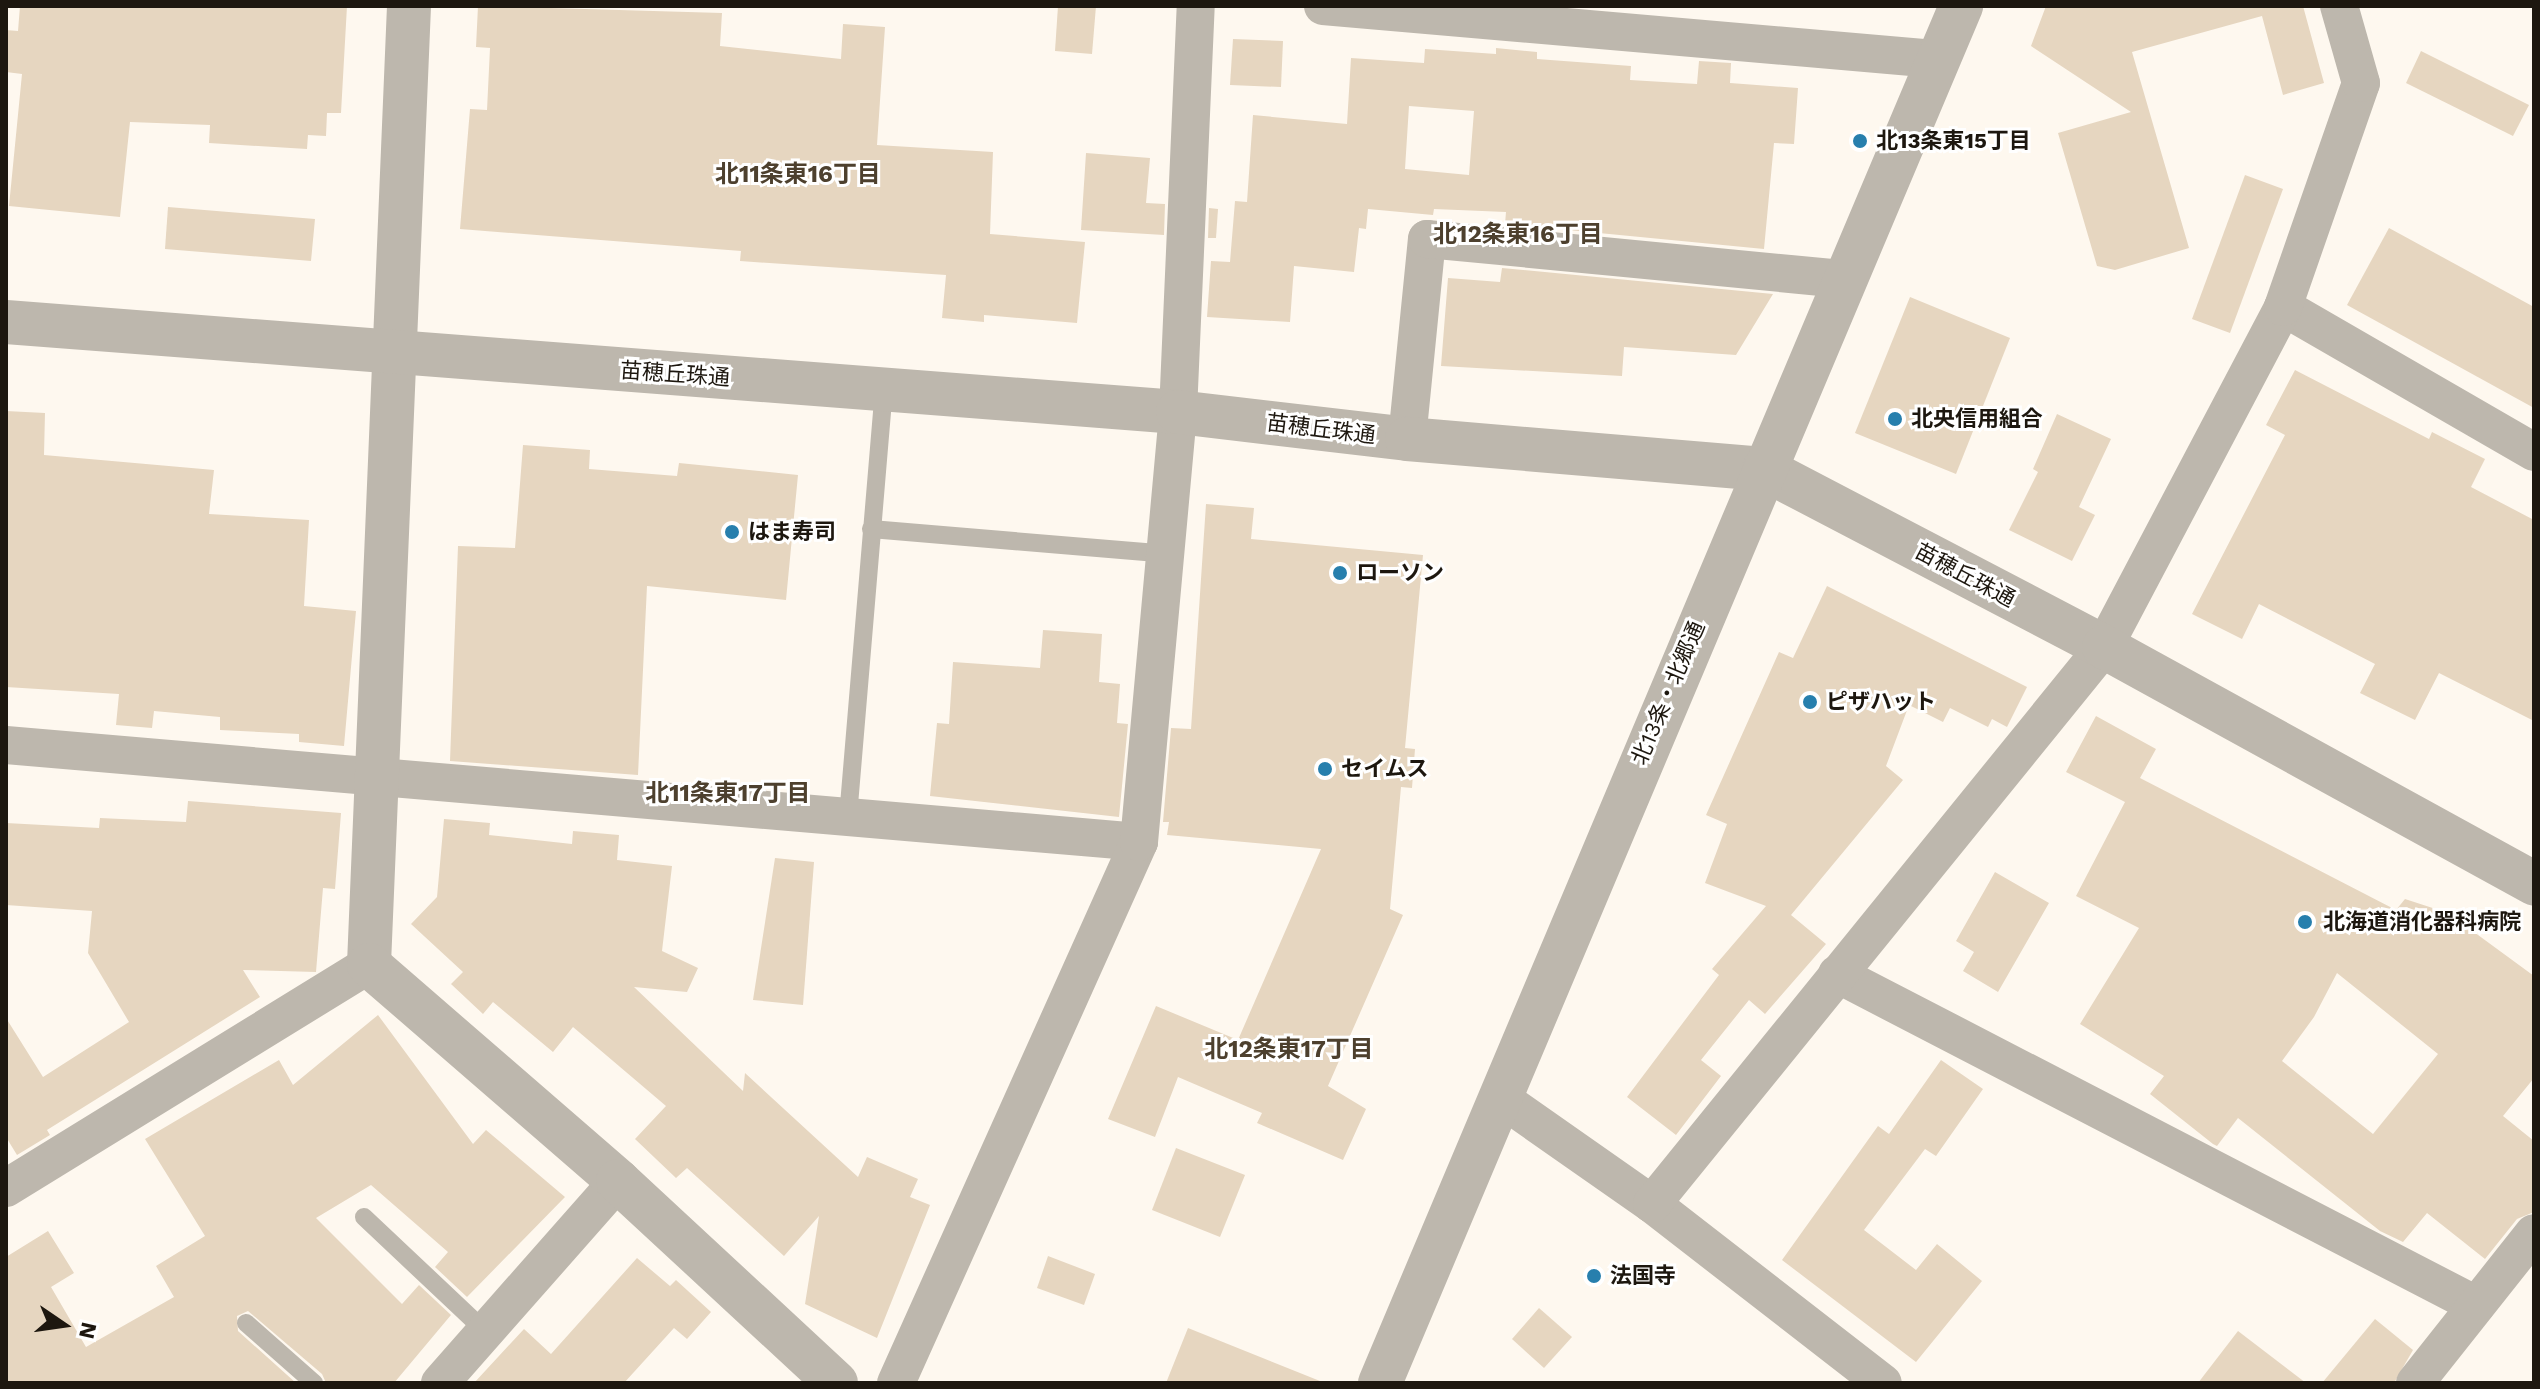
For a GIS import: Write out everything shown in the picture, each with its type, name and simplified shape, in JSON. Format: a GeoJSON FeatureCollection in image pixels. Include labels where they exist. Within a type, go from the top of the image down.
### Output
{"type":"FeatureCollection","features":[{"type":"Feature","properties":{"kind":"street"},"geometry":{"type":"LineString","coordinates":[[369,965],[409,6]]}},
{"type":"Feature","properties":{"kind":"street"},"geometry":{"type":"LineString","coordinates":[[896,1383],[1139,842],[1178,412],[1196,6]]}},
{"type":"Feature","properties":{"kind":"street"},"geometry":{"type":"LineString","coordinates":[[1323,6],[1557,18],[1935,59]]}},
{"type":"Feature","properties":{"kind":"street","name":"北13条・北郷通"},"geometry":{"type":"LineString","coordinates":[[1380,1383],[1842,279],[1935,59],[1961,6]]}},
{"type":"Feature","properties":{"kind":"street"},"geometry":{"type":"LineString","coordinates":[[1652,1204],[2104,647],[2283,307],[2361,83],[2339,6]]}},
{"type":"Feature","properties":{"kind":"street"},"geometry":{"type":"LineString","coordinates":[[1407,439],[1427,239],[1842,279]]}},
{"type":"Feature","properties":{"kind":"street"},"geometry":{"type":"LineString","coordinates":[[2283,307],[2534,452]]}},
{"type":"Feature","properties":{"kind":"street","name":"苗穂丘珠通"},"geometry":{"type":"LineString","coordinates":[[6,322],[1178,412],[1407,439],[1764,469],[2104,647],[2534,883]]}},
{"type":"Feature","properties":{"kind":"street"},"geometry":{"type":"LineString","coordinates":[[6,745],[1139,842]]}},
{"type":"Feature","properties":{"kind":"street"},"geometry":{"type":"LineString","coordinates":[[369,965],[618,1181],[836,1383]]}},
{"type":"Feature","properties":{"kind":"street"},"geometry":{"type":"LineString","coordinates":[[6,1188],[369,965]]}},
{"type":"Feature","properties":{"kind":"street"},"geometry":{"type":"LineString","coordinates":[[1837,974],[2476,1305]]}},
{"type":"Feature","properties":{"kind":"street"},"geometry":{"type":"LineString","coordinates":[[1499,1097],[1652,1204],[1883,1383]]}},
{"type":"Feature","properties":{"kind":"street"},"geometry":{"type":"LineString","coordinates":[[440,1383],[618,1181]]}},
{"type":"Feature","properties":{"kind":"street"},"geometry":{"type":"LineString","coordinates":[[2415,1383],[2534,1233]]}},
{"type":"Feature","properties":{"kind":"lane"},"geometry":{"type":"LineString","coordinates":[[848,817],[884,389]]}},
{"type":"Feature","properties":{"kind":"lane"},"geometry":{"type":"LineString","coordinates":[[871,529],[1166,554]]}},
{"type":"Feature","properties":{"kind":"lane"},"geometry":{"type":"LineString","coordinates":[[364,1217],[486,1332]]}},
{"type":"Feature","properties":{"kind":"lane"},"geometry":{"type":"LineString","coordinates":[[246,1323],[314,1383]]}},
{"type":"Feature","properties":{"kind":"building"},"geometry":{"type":"Polygon","coordinates":[[[20,6],[347,6],[341,113],[327,113],[326,136],[308,135],[307,149],[209,143],[210,125],[130,122],[120,217],[9,206],[22,74],[6,72],[6,30],[18,31],[20,6]]]}},
{"type":"Feature","properties":{"kind":"building"},"geometry":{"type":"Polygon","coordinates":[[[478,6],[722,13],[720,46],[841,59],[843,24],[885,27],[877,145],[993,152],[990,234],[1085,242],[1077,323],[984,315],[984,322],[942,318],[946,275],[740,261],[741,251],[460,229],[470,109],[487,110],[490,48],[476,47],[478,6]]]}},
{"type":"Feature","properties":{"kind":"building"},"geometry":{"type":"Polygon","coordinates":[[[1058,6],[1096,6],[1092,54],[1055,51],[1058,6]]]}},
{"type":"Feature","properties":{"kind":"building"},"geometry":{"type":"Polygon","coordinates":[[[2046,6],[2303,6],[2324,83],[2283,95],[2262,16],[2132,52],[2189,248],[2115,270],[2097,266],[2058,133],[2131,112],[2031,46],[2046,6]]]}},
{"type":"Feature","properties":{"kind":"building"},"geometry":{"type":"Polygon","coordinates":[[[1233,39],[1283,41],[1281,87],[1230,85],[1233,39]]]}},
{"type":"Feature","properties":{"kind":"building"},"geometry":{"type":"Polygon","coordinates":[[[1496,48],[1537,52],[1537,59],[1631,66],[1630,80],[1697,84],[1699,61],[1731,63],[1730,83],[1798,88],[1794,144],[1774,143],[1764,249],[1505,224],[1506,212],[1434,209],[1433,215],[1368,209],[1366,229],[1359,228],[1354,272],[1294,266],[1290,322],[1207,317],[1211,261],[1230,262],[1235,201],[1247,202],[1253,115],[1347,124],[1351,58],[1424,63],[1425,49],[1496,54],[1496,48]],[[1409,106],[1405,169],[1469,175],[1474,111],[1409,106]]]}},
{"type":"Feature","properties":{"kind":"building"},"geometry":{"type":"Polygon","coordinates":[[[2421,51],[2529,105],[2513,136],[2406,83],[2421,51]]]}},
{"type":"Feature","properties":{"kind":"building"},"geometry":{"type":"Polygon","coordinates":[[[1086,153],[1150,158],[1146,203],[1165,204],[1164,235],[1081,230],[1086,153]]]}},
{"type":"Feature","properties":{"kind":"building"},"geometry":{"type":"Polygon","coordinates":[[[2245,175],[2283,189],[2230,333],[2192,319],[2245,175]]]}},
{"type":"Feature","properties":{"kind":"building"},"geometry":{"type":"Polygon","coordinates":[[[168,207],[315,219],[311,261],[165,249],[168,207]]]}},
{"type":"Feature","properties":{"kind":"building"},"geometry":{"type":"Polygon","coordinates":[[[1209,208],[1218,209],[1216,238],[1208,238],[1209,208]]]}},
{"type":"Feature","properties":{"kind":"building"},"geometry":{"type":"Polygon","coordinates":[[[2389,228],[2534,307],[2534,408],[2347,305],[2389,228]]]}},
{"type":"Feature","properties":{"kind":"building"},"geometry":{"type":"Polygon","coordinates":[[[1502,268],[1773,294],[1736,355],[1624,347],[1622,376],[1441,366],[1448,278],[1500,282],[1502,268]]]}},
{"type":"Feature","properties":{"kind":"building"},"geometry":{"type":"Polygon","coordinates":[[[1910,297],[2010,338],[1956,474],[1855,433],[1910,297]]]}},
{"type":"Feature","properties":{"kind":"building"},"geometry":{"type":"Polygon","coordinates":[[[2295,370],[2429,439],[2432,432],[2485,459],[2471,487],[2534,520],[2534,721],[2439,673],[2415,720],[2360,693],[2375,664],[2259,604],[2242,639],[2192,614],[2285,435],[2266,425],[2295,370]]]}},
{"type":"Feature","properties":{"kind":"building"},"geometry":{"type":"Polygon","coordinates":[[[6,411],[45,413],[44,455],[214,470],[209,514],[309,520],[304,606],[356,611],[344,746],[299,742],[299,734],[220,730],[220,717],[154,711],[152,728],[116,725],[119,694],[6,687],[6,411]]]}},
{"type":"Feature","properties":{"kind":"building"},"geometry":{"type":"Polygon","coordinates":[[[2057,414],[2111,439],[2079,507],[2095,515],[2072,561],[2009,530],[2038,472],[2033,469],[2057,414]]]}},
{"type":"Feature","properties":{"kind":"building"},"geometry":{"type":"Polygon","coordinates":[[[523,445],[590,450],[589,469],[677,476],[679,463],[798,475],[786,600],[647,586],[638,775],[450,761],[458,546],[515,548],[523,445]]]}},
{"type":"Feature","properties":{"kind":"building"},"geometry":{"type":"Polygon","coordinates":[[[1206,504],[1254,508],[1251,539],[1423,555],[1405,748],[1415,749],[1412,788],[1401,787],[1390,909],[1403,915],[1328,1086],[1366,1109],[1343,1160],[1257,1123],[1262,1113],[1178,1077],[1155,1137],[1108,1119],[1156,1006],[1238,1040],[1321,849],[1167,835],[1169,822],[1163,822],[1171,728],[1191,729],[1206,504]]]}},
{"type":"Feature","properties":{"kind":"building"},"geometry":{"type":"Polygon","coordinates":[[[1827,586],[2027,687],[2007,727],[1992,719],[1988,727],[1950,708],[1943,722],[1909,705],[1886,766],[1903,780],[1791,915],[1826,944],[1765,1014],[1749,1000],[1701,1060],[1721,1076],[1676,1135],[1627,1097],[1719,975],[1712,969],[1766,906],[1705,883],[1727,824],[1706,815],[1779,652],[1793,658],[1827,586]]]}},
{"type":"Feature","properties":{"kind":"building"},"geometry":{"type":"Polygon","coordinates":[[[1043,630],[1102,634],[1099,682],[1120,684],[1117,723],[1128,724],[1119,817],[930,796],[937,723],[949,724],[953,662],[1040,668],[1043,630]]]}},
{"type":"Feature","properties":{"kind":"building"},"geometry":{"type":"Polygon","coordinates":[[[2096,716],[2156,749],[2140,778],[2396,910],[2405,899],[2448,913],[2534,976],[2534,1078],[2503,1116],[2534,1141],[2534,1212],[2517,1219],[2485,1259],[2427,1213],[2403,1242],[2380,1231],[2238,1118],[2217,1146],[2213,1144],[2150,1094],[2164,1076],[2080,1024],[2139,928],[2076,896],[2125,802],[2066,772],[2096,716]],[[2337,973],[2314,1017],[2282,1061],[2373,1134],[2438,1054],[2337,973]]]}},
{"type":"Feature","properties":{"kind":"building"},"geometry":{"type":"Polygon","coordinates":[[[188,801],[341,813],[335,889],[323,888],[316,972],[243,970],[260,997],[47,1130],[50,1135],[17,1155],[6,1137],[6,1018],[43,1077],[129,1022],[88,953],[92,911],[6,905],[6,823],[99,828],[100,818],[186,822],[188,801]]]}},
{"type":"Feature","properties":{"kind":"building"},"geometry":{"type":"Polygon","coordinates":[[[444,819],[490,823],[489,835],[572,844],[573,831],[619,835],[617,860],[672,866],[662,951],[698,968],[687,992],[634,987],[743,1091],[745,1073],[858,1177],[867,1157],[918,1179],[910,1197],[930,1205],[877,1338],[805,1304],[819,1216],[784,1256],[687,1168],[676,1178],[635,1139],[666,1106],[573,1027],[553,1052],[493,1002],[483,1014],[451,984],[463,972],[411,924],[437,897],[444,819]]]}},
{"type":"Feature","properties":{"kind":"building"},"geometry":{"type":"Polygon","coordinates":[[[775,858],[814,862],[803,1005],[753,1000],[775,858]]]}},
{"type":"Feature","properties":{"kind":"building"},"geometry":{"type":"Polygon","coordinates":[[[1995,872],[2049,903],[1998,992],[1963,971],[1974,952],[1956,941],[1995,872]]]}},
{"type":"Feature","properties":{"kind":"building"},"geometry":{"type":"Polygon","coordinates":[[[378,1015],[473,1144],[486,1130],[565,1197],[467,1297],[435,1267],[448,1252],[371,1185],[316,1218],[402,1304],[419,1285],[451,1315],[394,1383],[326,1383],[322,1374],[248,1311],[237,1316],[238,1331],[296,1383],[6,1383],[6,1257],[48,1231],[74,1273],[51,1287],[86,1347],[174,1297],[156,1266],[205,1236],[145,1139],[279,1060],[293,1085],[378,1015]]]}},
{"type":"Feature","properties":{"kind":"building"},"geometry":{"type":"Polygon","coordinates":[[[1941,1060],[1983,1089],[1936,1156],[1925,1149],[1864,1230],[1916,1270],[1937,1244],[1982,1281],[1916,1362],[1782,1260],[1878,1126],[1889,1134],[1941,1060]]]}},
{"type":"Feature","properties":{"kind":"building"},"geometry":{"type":"Polygon","coordinates":[[[1176,1148],[1245,1175],[1220,1237],[1152,1210],[1176,1148]]]}},
{"type":"Feature","properties":{"kind":"building"},"geometry":{"type":"Polygon","coordinates":[[[1048,1256],[1095,1274],[1084,1305],[1037,1288],[1048,1256]]]}},
{"type":"Feature","properties":{"kind":"building"},"geometry":{"type":"Polygon","coordinates":[[[637,1258],[670,1286],[676,1280],[711,1312],[687,1339],[674,1328],[624,1383],[474,1383],[524,1329],[551,1354],[637,1258]]]}},
{"type":"Feature","properties":{"kind":"building"},"geometry":{"type":"Polygon","coordinates":[[[1539,1308],[1572,1337],[1544,1368],[1512,1339],[1539,1308]]]}},
{"type":"Feature","properties":{"kind":"building"},"geometry":{"type":"Polygon","coordinates":[[[2375,1319],[2413,1350],[2394,1383],[2322,1383],[2375,1319]]]}},
{"type":"Feature","properties":{"kind":"building"},"geometry":{"type":"Polygon","coordinates":[[[1188,1328],[1320,1381],[1320,1383],[1166,1383],[1188,1328]]]}},
{"type":"Feature","properties":{"kind":"building"},"geometry":{"type":"Polygon","coordinates":[[[2238,1331],[2306,1383],[2198,1383],[2238,1331]]]}},
{"type":"Feature","properties":{"kind":"place","name":"北13条東15丁目"},"geometry":{"type":"Point","coordinates":[1860,141]}},
{"type":"Feature","properties":{"kind":"place","name":"北央信用組合"},"geometry":{"type":"Point","coordinates":[1895,419]}},
{"type":"Feature","properties":{"kind":"place","name":"はま寿司"},"geometry":{"type":"Point","coordinates":[732,532]}},
{"type":"Feature","properties":{"kind":"place","name":"ローソン"},"geometry":{"type":"Point","coordinates":[1340,573]}},
{"type":"Feature","properties":{"kind":"place","name":"ピザハット"},"geometry":{"type":"Point","coordinates":[1810,702]}},
{"type":"Feature","properties":{"kind":"place","name":"セイムス"},"geometry":{"type":"Point","coordinates":[1325,769]}},
{"type":"Feature","properties":{"kind":"place","name":"北海道消化器科病院"},"geometry":{"type":"Point","coordinates":[2305,922]}},
{"type":"Feature","properties":{"kind":"place","name":"法国寺"},"geometry":{"type":"Point","coordinates":[1594,1276]}},
{"type":"Feature","properties":{"kind":"district","name":"北11条東16丁目"},"geometry":{"type":"Point","coordinates":[798,175]}},
{"type":"Feature","properties":{"kind":"district","name":"北12条東16丁目"},"geometry":{"type":"Point","coordinates":[1518,235]}},
{"type":"Feature","properties":{"kind":"district","name":"北11条東17丁目"},"geometry":{"type":"Point","coordinates":[728,794]}},
{"type":"Feature","properties":{"kind":"district","name":"北12条東17丁目"},"geometry":{"type":"Point","coordinates":[1289,1050]}}]}
